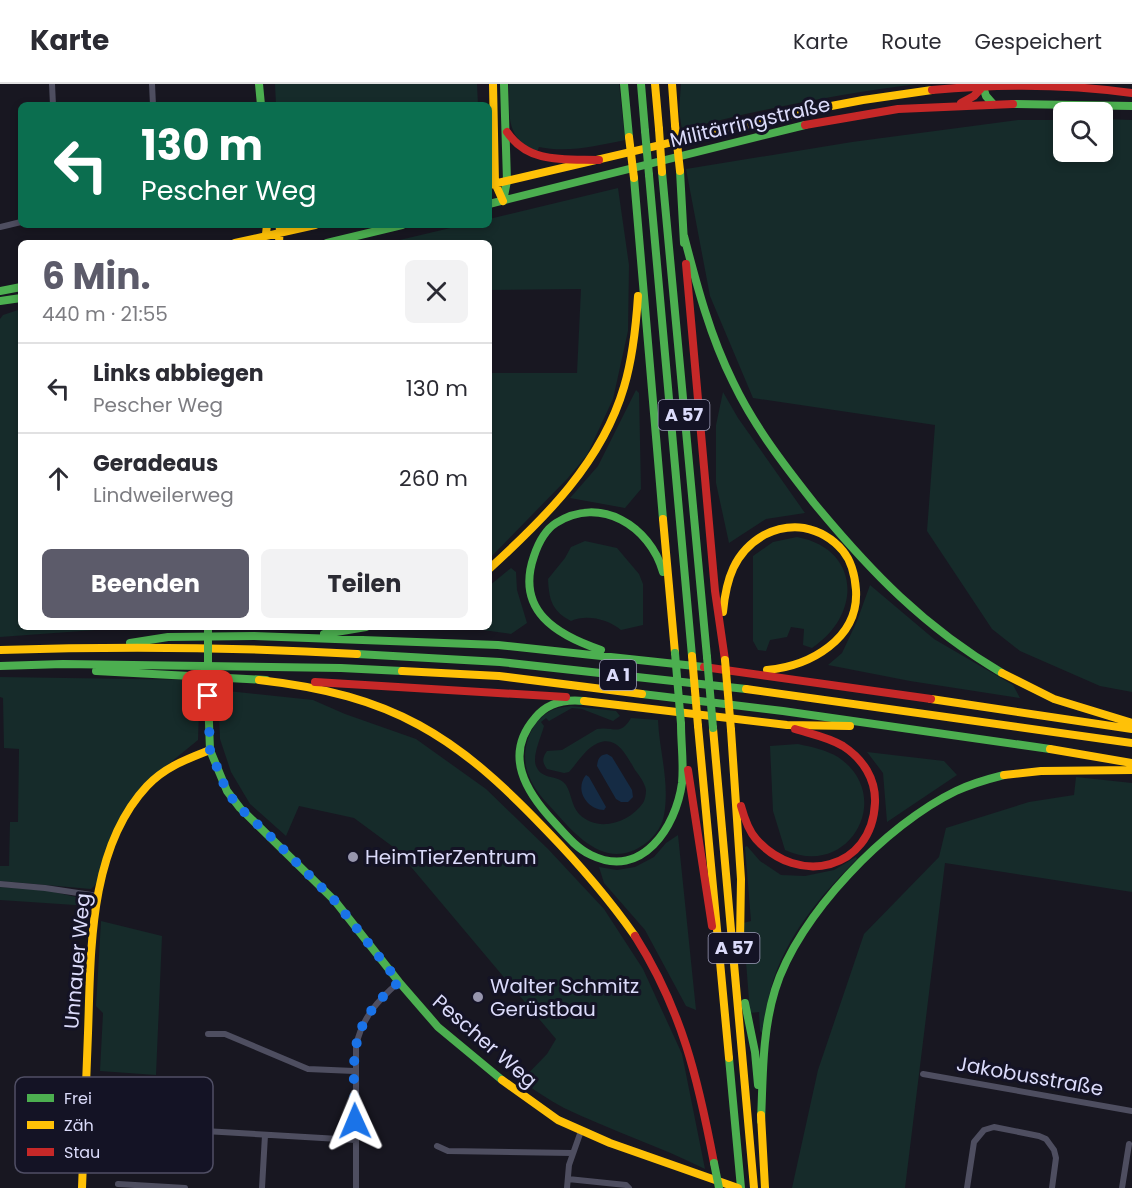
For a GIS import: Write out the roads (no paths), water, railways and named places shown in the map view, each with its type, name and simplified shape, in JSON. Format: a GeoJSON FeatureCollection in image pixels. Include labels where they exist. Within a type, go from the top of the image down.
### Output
{"type":"FeatureCollection","features":[{"type":"Feature","properties":{"kind":"main road"},"geometry":{"type":"LineString","coordinates":[[259,84],[261,102]]}},
{"type":"Feature","properties":{"kind":"main road"},"geometry":{"type":"LineString","coordinates":[[493,84],[492,184],[503,201]]}},
{"type":"Feature","properties":{"kind":"main road"},"geometry":{"type":"LineString","coordinates":[[503,201],[507,181],[504,84]]}},
{"type":"Feature","properties":{"kind":"main road"},"geometry":{"type":"LineString","coordinates":[[624,84],[681,724],[709,909],[720,962]]}},
{"type":"Feature","properties":{"kind":"main road","name":"A 57"},"geometry":{"type":"LineString","coordinates":[[641,84],[739,1188]]}},
{"type":"Feature","properties":{"kind":"main road","name":"A 57"},"geometry":{"type":"LineString","coordinates":[[655,84],[754,1188]]}},
{"type":"Feature","properties":{"kind":"main road"},"geometry":{"type":"LineString","coordinates":[[672,84],[715,591],[722,631],[730,730],[740,806],[754,838],[778,860],[791,866],[815,868],[842,861],[863,842],[873,825],[876,807],[875,790],[870,775],[858,758],[831,740],[794,729],[742,719]]}},
{"type":"Feature","properties":{"kind":"main road"},"geometry":{"type":"LineString","coordinates":[[983,85],[986,96],[993,104]]}},
{"type":"Feature","properties":{"kind":"main road"},"geometry":{"type":"LineString","coordinates":[[958,105],[974,96],[983,85]]}},
{"type":"Feature","properties":{"kind":"main road","name":"Militärringstraße"},"geometry":{"type":"LineString","coordinates":[[492,184],[814,108],[880,96],[951,86],[983,85],[1069,86],[1118,89],[1132,93]]}},
{"type":"Feature","properties":{"kind":"main road","name":"Militärringstraße"},"geometry":{"type":"LineString","coordinates":[[492,203],[708,148],[835,119],[898,109],[993,104],[1132,106]]}},
{"type":"Feature","properties":{"kind":"main road"},"geometry":{"type":"LineString","coordinates":[[506,129],[518,147],[533,155],[598,160]]}},
{"type":"Feature","properties":{"kind":"main road"},"geometry":{"type":"LineString","coordinates":[[340,240],[390,228]]}},
{"type":"Feature","properties":{"kind":"main road"},"geometry":{"type":"LineString","coordinates":[[266,240],[280,229]]}},
{"type":"Feature","properties":{"kind":"main road"},"geometry":{"type":"LineString","coordinates":[[684,236],[702,304],[721,356],[743,403],[795,478],[835,528],[889,588],[944,634],[1005,674],[1051,698],[1132,723]]}},
{"type":"Feature","properties":{"kind":"main road"},"geometry":{"type":"LineString","coordinates":[[492,566],[521,540],[567,490],[591,458],[609,426],[621,399],[635,334],[641,263]]}},
{"type":"Feature","properties":{"kind":"main road"},"geometry":{"type":"LineString","coordinates":[[0,291],[18,288]]}},
{"type":"Feature","properties":{"kind":"main road"},"geometry":{"type":"LineString","coordinates":[[0,301],[18,298]]}},
{"type":"Feature","properties":{"kind":"main road"},"geometry":{"type":"LineString","coordinates":[[618,656],[562,634],[545,620],[536,608],[530,593],[528,578],[531,561],[544,534],[556,523],[580,515],[602,513],[615,516],[635,527],[656,550],[671,606]]}},
{"type":"Feature","properties":{"kind":"main road"},"geometry":{"type":"LineString","coordinates":[[722,631],[725,592],[730,572],[745,548],[762,536],[782,528],[797,527],[811,530],[825,535],[849,560],[858,586],[856,601],[853,616],[838,639],[815,657],[789,668],[740,671]]}},
{"type":"Feature","properties":{"kind":"main road","name":"Pescher Weg"},"geometry":{"type":"LineString","coordinates":[[208,630],[210,750],[227,792],[240,808],[335,901],[438,1027],[491,1073],[543,1111],[581,1131],[739,1188]]}},
{"type":"Feature","properties":{"kind":"main road"},"geometry":{"type":"LineString","coordinates":[[287,637],[346,630]]}},
{"type":"Feature","properties":{"kind":"main road"},"geometry":{"type":"LineString","coordinates":[[100,647],[168,637],[287,637],[498,645],[618,656],[740,671],[1132,729]]}},
{"type":"Feature","properties":{"kind":"main road","name":"A 1"},"geometry":{"type":"LineString","coordinates":[[0,650],[100,647],[304,651],[500,662],[788,694],[1132,743]]}},
{"type":"Feature","properties":{"kind":"main road"},"geometry":{"type":"LineString","coordinates":[[63,664],[100,671],[568,697],[665,710]]}},
{"type":"Feature","properties":{"kind":"main road","name":"A 1"},"geometry":{"type":"LineString","coordinates":[[0,666],[63,664],[341,668],[499,676],[783,711],[1068,752],[1132,764]]}},
{"type":"Feature","properties":{"kind":"main road"},"geometry":{"type":"LineString","coordinates":[[259,680],[306,685],[340,693],[412,720],[472,758],[563,847],[615,909],[647,955],[674,1009],[689,1054],[719,1188]]}},
{"type":"Feature","properties":{"kind":"main road"},"geometry":{"type":"LineString","coordinates":[[681,724],[682,780],[680,794],[667,829],[649,850],[627,860],[612,861],[595,857],[584,851],[537,804],[522,780],[519,750],[529,724],[538,712],[560,701],[575,700],[796,725],[899,728]]}},
{"type":"Feature","properties":{"kind":"main road","name":"Unnauer Weg"},"geometry":{"type":"LineString","coordinates":[[86,1077],[92,932],[98,896],[116,839],[137,799],[163,772],[210,750]]}},
{"type":"Feature","properties":{"kind":"main road"},"geometry":{"type":"LineString","coordinates":[[761,1121],[766,1037],[776,986],[805,928],[840,883],[860,862],[924,810],[954,792],[986,779],[1017,773],[1132,770]]}},
{"type":"Feature","properties":{"kind":"main road"},"geometry":{"type":"LineString","coordinates":[[735,775],[741,879],[740,938],[745,1008],[754,1052],[765,1188]]}},
{"type":"Feature","properties":{"kind":"main road","name":"Unnauer Weg"},"geometry":{"type":"LineString","coordinates":[[82,1173],[82,1188]]}},
{"type":"Feature","properties":{"kind":"street"},"geometry":{"type":"LineString","coordinates":[[52,84],[53,102]]}},
{"type":"Feature","properties":{"kind":"street"},"geometry":{"type":"LineString","coordinates":[[152,84],[153,102]]}},
{"type":"Feature","properties":{"kind":"street"},"geometry":{"type":"LineString","coordinates":[[0,227],[18,223]]}},
{"type":"Feature","properties":{"kind":"street"},"geometry":{"type":"LineString","coordinates":[[0,884],[98,896]]}},
{"type":"Feature","properties":{"kind":"street"},"geometry":{"type":"LineString","coordinates":[[356,1188],[354,1071],[356,1046],[364,1021],[375,1004],[399,982]]}},
{"type":"Feature","properties":{"kind":"street"},"geometry":{"type":"LineString","coordinates":[[208,1034],[225,1034],[308,1069],[354,1071]]}},
{"type":"Feature","properties":{"kind":"street","name":"Jakobusstraße"},"geometry":{"type":"LineString","coordinates":[[923,1074],[1132,1111]]}},
{"type":"Feature","properties":{"kind":"street"},"geometry":{"type":"LineString","coordinates":[[967,1188],[974,1142],[984,1130],[994,1127],[1046,1139],[1054,1150],[1056,1158],[1052,1188]]}},
{"type":"Feature","properties":{"kind":"street"},"geometry":{"type":"LineString","coordinates":[[567,1188],[572,1153],[581,1131]]}},
{"type":"Feature","properties":{"kind":"street"},"geometry":{"type":"LineString","coordinates":[[213,1132],[356,1140]]}},
{"type":"Feature","properties":{"kind":"street"},"geometry":{"type":"LineString","coordinates":[[262,1188],[265,1135]]}},
{"type":"Feature","properties":{"kind":"street"},"geometry":{"type":"LineString","coordinates":[[1122,1188],[1129,1144]]}},
{"type":"Feature","properties":{"kind":"street"},"geometry":{"type":"LineString","coordinates":[[437,1146],[448,1151],[572,1153]]}},
{"type":"Feature","properties":{"kind":"street"},"geometry":{"type":"LineString","coordinates":[[568,1179],[626,1185],[629,1188]]}},
{"type":"Feature","properties":{"kind":"street"},"geometry":{"type":"LineString","coordinates":[[118,1184],[185,1188]]}},
{"type":"Feature","properties":{"kind":"water"},"geometry":{"type":"Polygon","coordinates":[[[607,754],[612,757],[632,790],[633,797],[628,802],[616,799],[597,766],[600,757],[607,754]]]}},
{"type":"Feature","properties":{"kind":"water"},"geometry":{"type":"Polygon","coordinates":[[[586,775],[606,807],[604,810],[592,806],[584,798],[581,787],[586,775]]]}},
{"type":"Feature","properties":{"kind":"place","name":"HeimTierZentrum"},"geometry":{"type":"Point","coordinates":[353,857]}},
{"type":"Feature","properties":{"kind":"place","name":"Walter Schmitz Gerüstbau"},"geometry":{"type":"Point","coordinates":[478,997]}}]}
